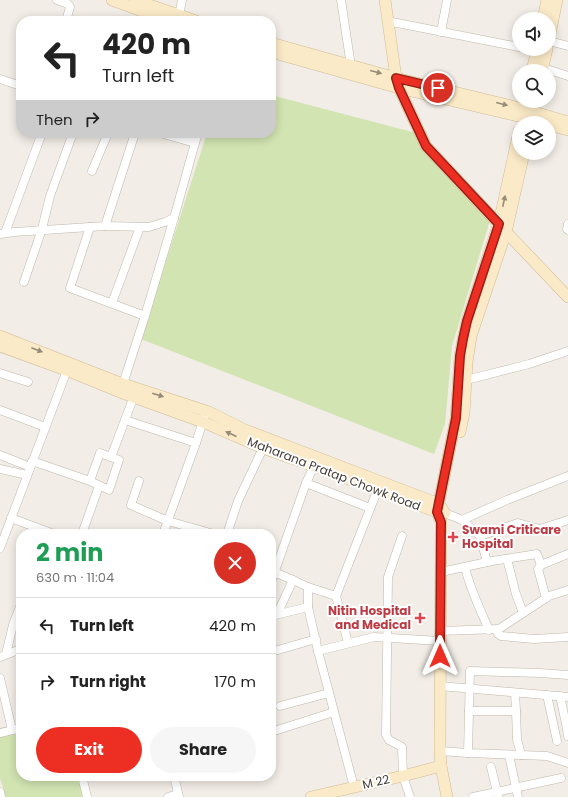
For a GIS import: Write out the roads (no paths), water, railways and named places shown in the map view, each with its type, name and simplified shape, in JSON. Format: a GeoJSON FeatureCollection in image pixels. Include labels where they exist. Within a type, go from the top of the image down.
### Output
{"type":"FeatureCollection","features":[{"type":"Feature","properties":{"kind":"street"},"geometry":{"type":"LineString","coordinates":[[57,0],[68,4],[70,7],[67,16]]}},
{"type":"Feature","properties":{"kind":"street"},"geometry":{"type":"LineString","coordinates":[[112,0],[147,16]]}},
{"type":"Feature","properties":{"kind":"street"},"geometry":{"type":"LineString","coordinates":[[135,0],[170,16]]}},
{"type":"Feature","properties":{"kind":"street"},"geometry":{"type":"LineString","coordinates":[[175,16],[182,0]]}},
{"type":"Feature","properties":{"kind":"street"},"geometry":{"type":"LineString","coordinates":[[340,0],[351,66]]}},
{"type":"Feature","properties":{"kind":"street"},"geometry":{"type":"LineString","coordinates":[[385,0],[397,83],[426,146],[567,297]]}},
{"type":"Feature","properties":{"kind":"street"},"geometry":{"type":"LineString","coordinates":[[441,32],[447,0]]}},
{"type":"Feature","properties":{"kind":"street"},"geometry":{"type":"LineString","coordinates":[[544,12],[547,0]]}},
{"type":"Feature","properties":{"kind":"street"},"geometry":{"type":"LineString","coordinates":[[555,12],[557,0]]}},
{"type":"Feature","properties":{"kind":"street"},"geometry":{"type":"LineString","coordinates":[[387,21],[512,46]]}},
{"type":"Feature","properties":{"kind":"street"},"geometry":{"type":"LineString","coordinates":[[556,42],[568,46]]}},
{"type":"Feature","properties":{"kind":"street"},"geometry":{"type":"LineString","coordinates":[[276,45],[351,66],[397,83]]}},
{"type":"Feature","properties":{"kind":"street"},"geometry":{"type":"LineString","coordinates":[[276,53],[397,83],[568,122]]}},
{"type":"Feature","properties":{"kind":"street"},"geometry":{"type":"LineString","coordinates":[[556,73],[568,76]]}},
{"type":"Feature","properties":{"kind":"street"},"geometry":{"type":"LineString","coordinates":[[0,79],[16,84]]}},
{"type":"Feature","properties":{"kind":"street"},"geometry":{"type":"LineString","coordinates":[[556,127],[568,130]]}},
{"type":"Feature","properties":{"kind":"street"},"geometry":{"type":"LineString","coordinates":[[40,138],[5,231],[104,226],[149,227],[174,218]]}},
{"type":"Feature","properties":{"kind":"street"},"geometry":{"type":"LineString","coordinates":[[24,282],[42,230],[50,196],[71,138]]}},
{"type":"Feature","properties":{"kind":"street"},"geometry":{"type":"LineString","coordinates":[[92,171],[106,138]]}},
{"type":"Feature","properties":{"kind":"street"},"geometry":{"type":"LineString","coordinates":[[104,226],[133,138]]}},
{"type":"Feature","properties":{"kind":"street"},"geometry":{"type":"LineString","coordinates":[[178,138],[195,143]]}},
{"type":"Feature","properties":{"kind":"street"},"geometry":{"type":"LineString","coordinates":[[122,388],[145,316],[196,138]]}},
{"type":"Feature","properties":{"kind":"street"},"geometry":{"type":"LineString","coordinates":[[447,797],[441,766],[440,751],[441,513],[456,418],[460,356],[463,339],[467,321],[502,228],[514,160]]}},
{"type":"Feature","properties":{"kind":"street"},"geometry":{"type":"LineString","coordinates":[[441,513],[464,414],[467,362],[471,336],[522,160]]}},
{"type":"Feature","properties":{"kind":"street"},"geometry":{"type":"LineString","coordinates":[[568,224],[568,230]]}},
{"type":"Feature","properties":{"kind":"street"},"geometry":{"type":"LineString","coordinates":[[90,227],[70,288],[145,316]]}},
{"type":"Feature","properties":{"kind":"street"},"geometry":{"type":"LineString","coordinates":[[112,304],[140,227]]}},
{"type":"Feature","properties":{"kind":"street","name":"Maharana Pratap Chowk Road"},"geometry":{"type":"LineString","coordinates":[[0,336],[122,388],[245,430],[441,513]]}},
{"type":"Feature","properties":{"kind":"street","name":"Maharana Pratap Chowk Road"},"geometry":{"type":"LineString","coordinates":[[0,346],[68,366]]}},
{"type":"Feature","properties":{"kind":"street"},"geometry":{"type":"LineString","coordinates":[[466,380],[529,364],[568,351]]}},
{"type":"Feature","properties":{"kind":"street"},"geometry":{"type":"LineString","coordinates":[[0,548],[68,366]]}},
{"type":"Feature","properties":{"kind":"street"},"geometry":{"type":"LineString","coordinates":[[1,374],[28,382]]}},
{"type":"Feature","properties":{"kind":"street","name":"Maharana Pratap Chowk Road"},"geometry":{"type":"LineString","coordinates":[[122,388],[134,396],[205,417],[263,448],[314,466],[379,486]]}},
{"type":"Feature","properties":{"kind":"street"},"geometry":{"type":"LineString","coordinates":[[111,457],[134,396]]}},
{"type":"Feature","properties":{"kind":"street"},"geometry":{"type":"LineString","coordinates":[[0,410],[45,427]]}},
{"type":"Feature","properties":{"kind":"street"},"geometry":{"type":"LineString","coordinates":[[165,529],[205,417]]}},
{"type":"Feature","properties":{"kind":"street"},"geometry":{"type":"LineString","coordinates":[[125,420],[196,443]]}},
{"type":"Feature","properties":{"kind":"street"},"geometry":{"type":"LineString","coordinates":[[229,529],[238,501],[263,448]]}},
{"type":"Feature","properties":{"kind":"street"},"geometry":{"type":"LineString","coordinates":[[0,456],[30,468],[90,481],[109,490],[119,460],[100,453],[90,481]]}},
{"type":"Feature","properties":{"kind":"street"},"geometry":{"type":"LineString","coordinates":[[276,556],[314,466]]}},
{"type":"Feature","properties":{"kind":"street"},"geometry":{"type":"LineString","coordinates":[[0,469],[30,468]]}},
{"type":"Feature","properties":{"kind":"street"},"geometry":{"type":"LineString","coordinates":[[462,520],[507,500],[568,476]]}},
{"type":"Feature","properties":{"kind":"street"},"geometry":{"type":"LineString","coordinates":[[139,481],[131,505],[168,521],[196,529]]}},
{"type":"Feature","properties":{"kind":"street"},"geometry":{"type":"LineString","coordinates":[[306,483],[370,508]]}},
{"type":"Feature","properties":{"kind":"street"},"geometry":{"type":"LineString","coordinates":[[84,529],[100,486]]}},
{"type":"Feature","properties":{"kind":"street"},"geometry":{"type":"LineString","coordinates":[[348,643],[336,596],[379,486]]}},
{"type":"Feature","properties":{"kind":"street"},"geometry":{"type":"LineString","coordinates":[[441,513],[462,520],[480,536],[487,562]]}},
{"type":"Feature","properties":{"kind":"street"},"geometry":{"type":"LineString","coordinates":[[11,518],[41,529]]}},
{"type":"Feature","properties":{"kind":"street"},"geometry":{"type":"LineString","coordinates":[[480,536],[518,523],[540,529],[568,520]]}},
{"type":"Feature","properties":{"kind":"street"},"geometry":{"type":"LineString","coordinates":[[402,536],[388,577],[386,735],[389,740],[402,747],[404,776],[410,797]]}},
{"type":"Feature","properties":{"kind":"street"},"geometry":{"type":"LineString","coordinates":[[441,572],[487,562],[537,554],[541,564]]}},
{"type":"Feature","properties":{"kind":"street"},"geometry":{"type":"LineString","coordinates":[[546,598],[538,569],[541,564],[568,554]]}},
{"type":"Feature","properties":{"kind":"street"},"geometry":{"type":"LineString","coordinates":[[507,559],[516,594],[524,613]]}},
{"type":"Feature","properties":{"kind":"street"},"geometry":{"type":"LineString","coordinates":[[465,567],[476,600],[493,630],[498,634],[501,636],[534,639],[568,637]]}},
{"type":"Feature","properties":{"kind":"street"},"geometry":{"type":"LineString","coordinates":[[276,573],[308,587],[336,596]]}},
{"type":"Feature","properties":{"kind":"street"},"geometry":{"type":"LineString","coordinates":[[276,612],[278,612],[293,580]]}},
{"type":"Feature","properties":{"kind":"street"},"geometry":{"type":"LineString","coordinates":[[308,587],[308,607],[318,651],[354,787]]}},
{"type":"Feature","properties":{"kind":"street"},"geometry":{"type":"LineString","coordinates":[[318,651],[374,637],[440,636],[499,629],[549,596],[568,590]]}},
{"type":"Feature","properties":{"kind":"street"},"geometry":{"type":"LineString","coordinates":[[276,615],[308,607]]}},
{"type":"Feature","properties":{"kind":"street"},"geometry":{"type":"LineString","coordinates":[[3,655],[16,617]]}},
{"type":"Feature","properties":{"kind":"street"},"geometry":{"type":"LineString","coordinates":[[276,651],[316,639]]}},
{"type":"Feature","properties":{"kind":"street"},"geometry":{"type":"LineString","coordinates":[[3,655],[16,651]]}},
{"type":"Feature","properties":{"kind":"street"},"geometry":{"type":"LineString","coordinates":[[468,753],[470,671],[568,675]]}},
{"type":"Feature","properties":{"kind":"street"},"geometry":{"type":"LineString","coordinates":[[0,678],[12,730]]}},
{"type":"Feature","properties":{"kind":"street"},"geometry":{"type":"LineString","coordinates":[[440,686],[564,697],[568,736]]}},
{"type":"Feature","properties":{"kind":"street"},"geometry":{"type":"LineString","coordinates":[[515,692],[517,739],[521,755]]}},
{"type":"Feature","properties":{"kind":"street"},"geometry":{"type":"LineString","coordinates":[[280,706],[329,693]]}},
{"type":"Feature","properties":{"kind":"street"},"geometry":{"type":"LineString","coordinates":[[548,695],[556,741]]}},
{"type":"Feature","properties":{"kind":"street"},"geometry":{"type":"LineString","coordinates":[[469,711],[516,711]]}},
{"type":"Feature","properties":{"kind":"street"},"geometry":{"type":"LineString","coordinates":[[276,730],[334,712]]}},
{"type":"Feature","properties":{"kind":"street"},"geometry":{"type":"LineString","coordinates":[[0,733],[16,729]]}},
{"type":"Feature","properties":{"kind":"street"},"geometry":{"type":"LineString","coordinates":[[440,751],[547,756],[568,763]]}},
{"type":"Feature","properties":{"kind":"street"},"geometry":{"type":"LineString","coordinates":[[509,754],[518,797]]}},
{"type":"Feature","properties":{"kind":"street","name":"M 22"},"geometry":{"type":"LineString","coordinates":[[312,797],[441,766]]}},
{"type":"Feature","properties":{"kind":"street"},"geometry":{"type":"LineString","coordinates":[[492,767],[502,794]]}},
{"type":"Feature","properties":{"kind":"street"},"geometry":{"type":"LineString","coordinates":[[473,797],[502,794],[516,788],[562,778]]}},
{"type":"Feature","properties":{"kind":"street"},"geometry":{"type":"LineString","coordinates":[[83,781],[87,797]]}},
{"type":"Feature","properties":{"kind":"street"},"geometry":{"type":"LineString","coordinates":[[168,797],[178,796],[175,781]]}},
{"type":"Feature","properties":{"kind":"street"},"geometry":{"type":"LineString","coordinates":[[0,792],[2,797]]}},
{"type":"Feature","properties":{"kind":"place","name":"Swami Criticare Hospital"},"geometry":{"type":"Point","coordinates":[453,537]}},
{"type":"Feature","properties":{"kind":"place","name":"Nitin Hospital and Medical"},"geometry":{"type":"Point","coordinates":[420,618]}}]}
